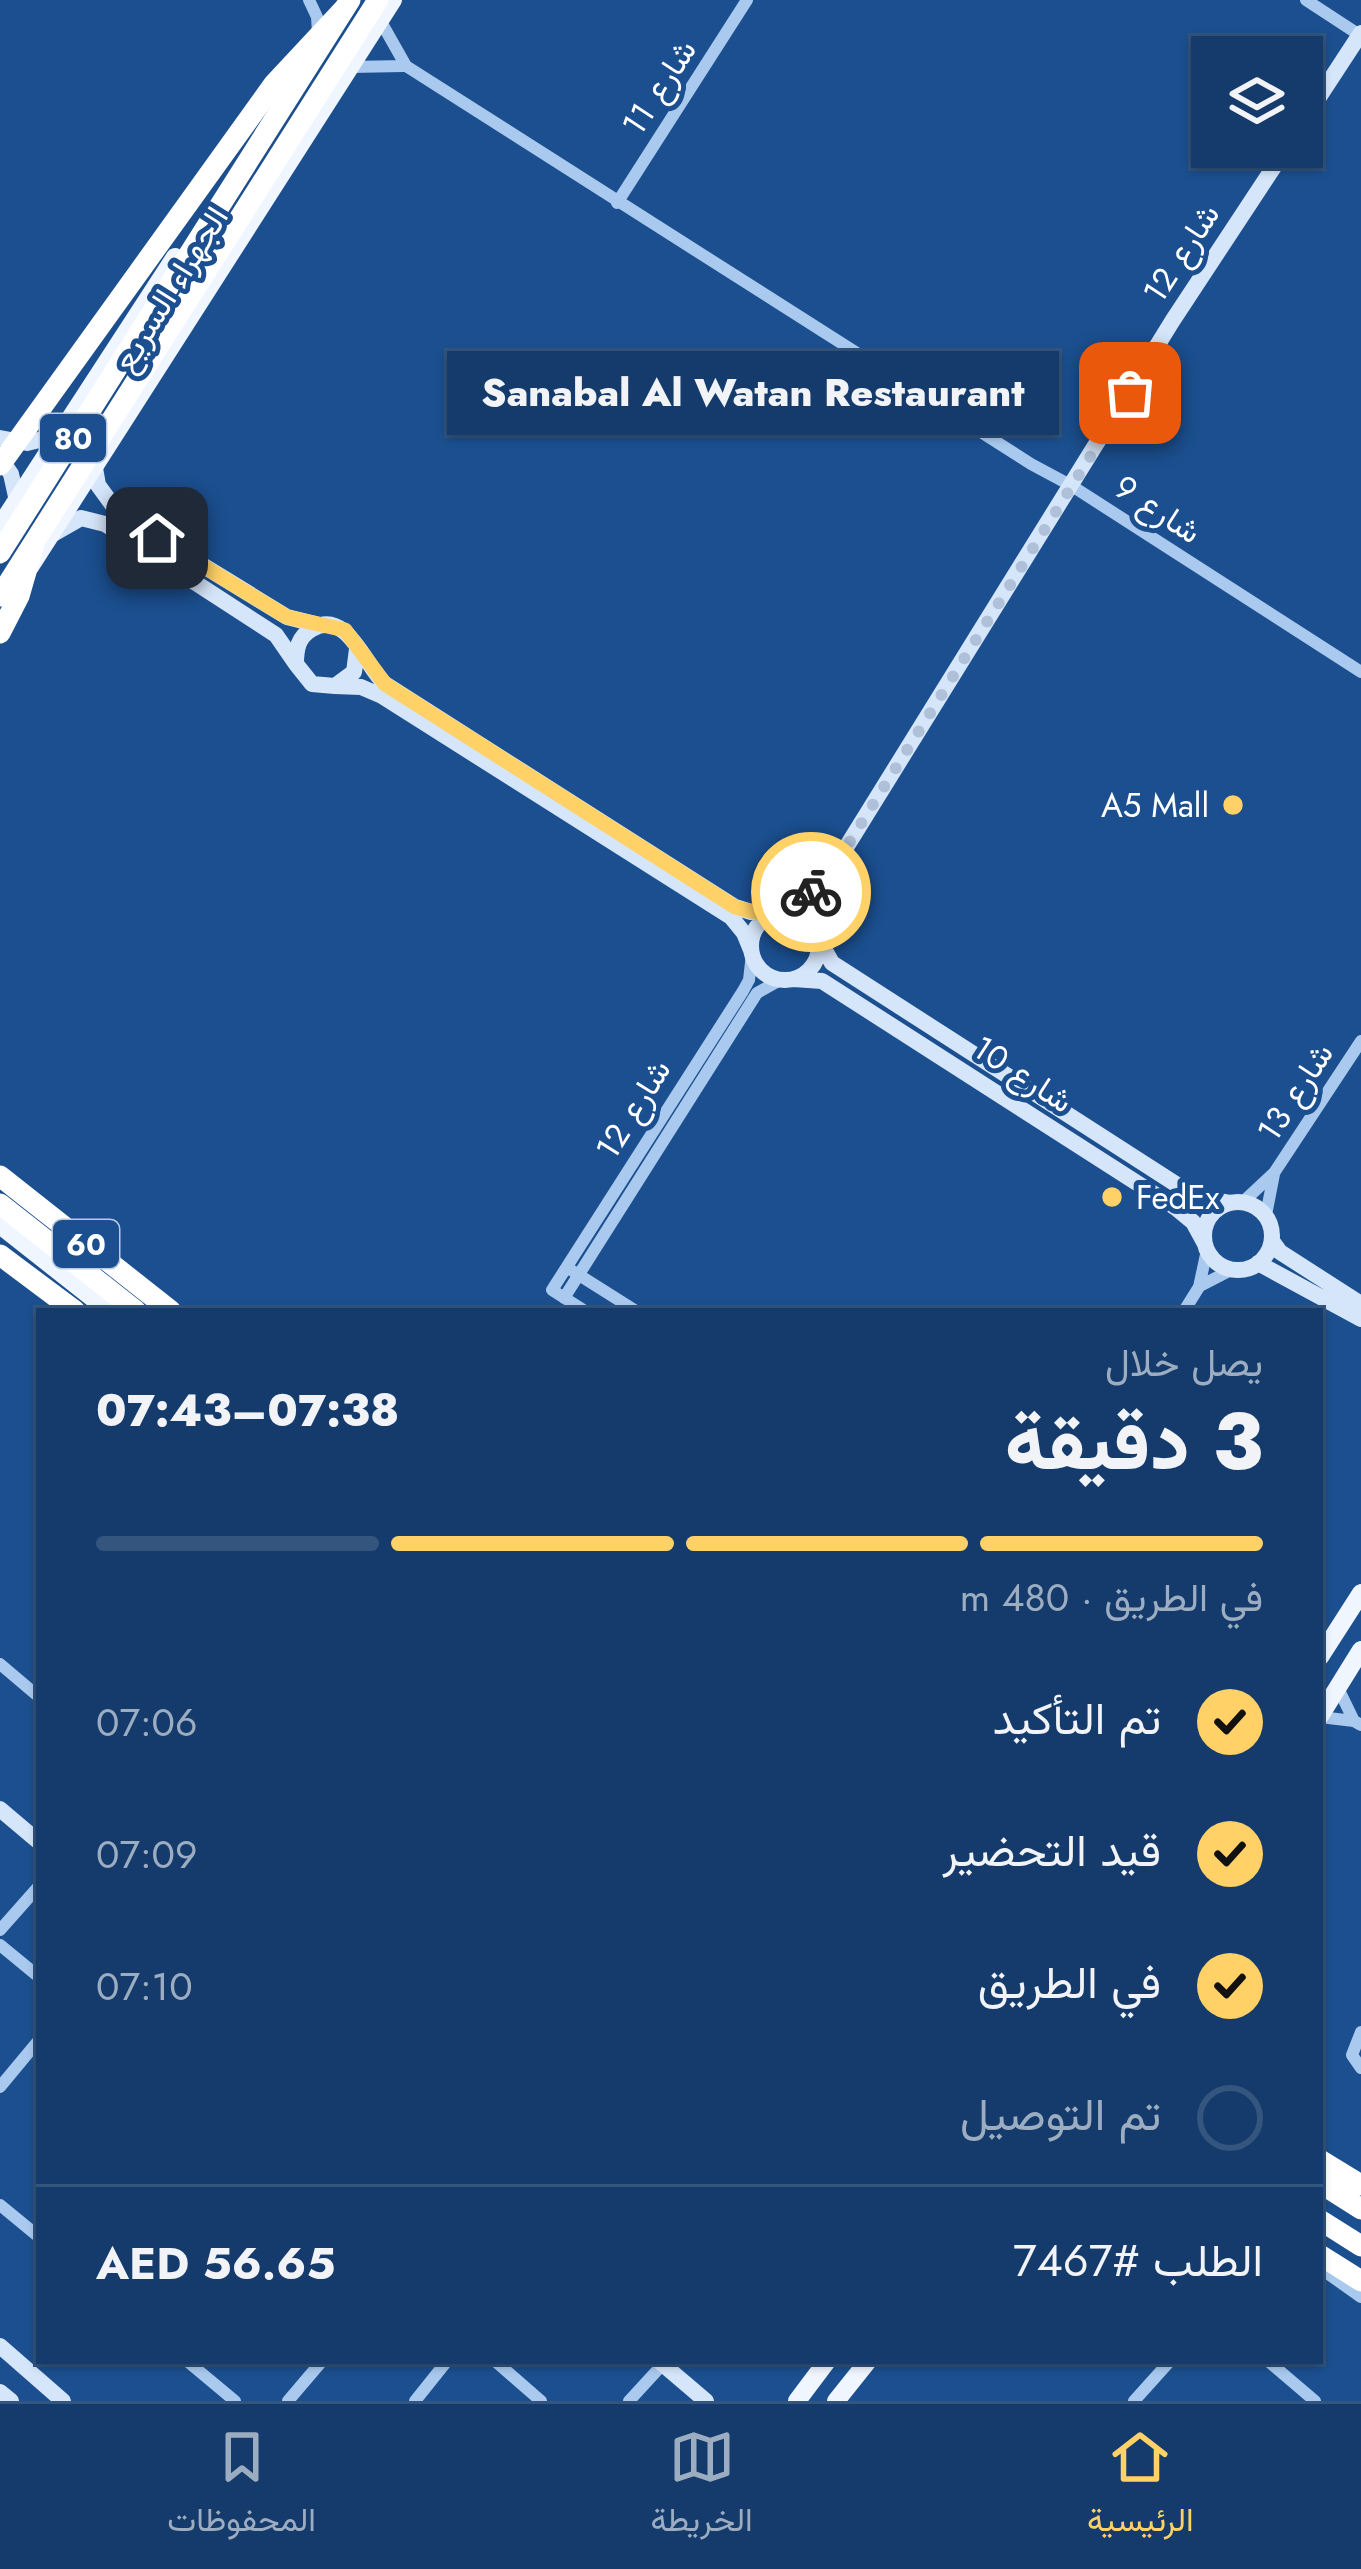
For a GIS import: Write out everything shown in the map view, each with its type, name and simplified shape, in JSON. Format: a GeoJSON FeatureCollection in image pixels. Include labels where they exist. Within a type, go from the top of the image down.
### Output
{"type":"FeatureCollection","features":[{"type":"Feature","properties":{"kind":"highway","name":"الجهراء السريع"},"geometry":{"type":"LineString","coordinates":[[0,554],[345,3]]}},
{"type":"Feature","properties":{"kind":"highway"},"geometry":{"type":"LineString","coordinates":[[0,461],[274,83],[345,3]]}},
{"type":"Feature","properties":{"kind":"highway","name":"الجهراء السريع"},"geometry":{"type":"LineString","coordinates":[[0,596],[43,539],[379,10]]}},
{"type":"Feature","properties":{"kind":"highway"},"geometry":{"type":"LineString","coordinates":[[0,633],[43,539]]}},
{"type":"Feature","properties":{"kind":"highway","name":"60"},"geometry":{"type":"LineString","coordinates":[[3,1181],[133,1308]]}},
{"type":"Feature","properties":{"kind":"highway","name":"60"},"geometry":{"type":"LineString","coordinates":[[3,1181],[167,1308]]}},
{"type":"Feature","properties":{"kind":"highway"},"geometry":{"type":"LineString","coordinates":[[0,1255],[71,1308]]}},
{"type":"Feature","properties":{"kind":"highway"},"geometry":{"type":"LineString","coordinates":[[1323,2162],[1361,2185]]}},
{"type":"Feature","properties":{"kind":"highway"},"geometry":{"type":"LineString","coordinates":[[1323,2184],[1361,2209]]}},
{"type":"Feature","properties":{"kind":"highway"},"geometry":{"type":"LineString","coordinates":[[1323,2222],[1361,2246]]}},
{"type":"Feature","properties":{"kind":"highway"},"geometry":{"type":"LineString","coordinates":[[1323,2257],[1361,2281]]}},
{"type":"Feature","properties":{"kind":"main road","name":"الجهراء السريع"},"geometry":{"type":"LineString","coordinates":[[0,612],[350,67],[379,10],[393,0]]}},
{"type":"Feature","properties":{"kind":"main road","name":"الجهراء السريع"},"geometry":{"type":"LineString","coordinates":[[0,526],[345,3]]}},
{"type":"Feature","properties":{"kind":"main road"},"geometry":{"type":"LineString","coordinates":[[3,1181],[182,1308]]}},
{"type":"Feature","properties":{"kind":"main road"},"geometry":{"type":"LineString","coordinates":[[0,1225],[106,1308]]}},
{"type":"Feature","properties":{"kind":"main road"},"geometry":{"type":"LineString","coordinates":[[1323,1652],[1361,1593]]}},
{"type":"Feature","properties":{"kind":"main road"},"geometry":{"type":"LineString","coordinates":[[1323,1712],[1361,1649],[1353,1648],[1346,1639],[1361,1612]]}},
{"type":"Feature","properties":{"kind":"main road"},"geometry":{"type":"LineString","coordinates":[[796,2401],[825,2364]]}},
{"type":"Feature","properties":{"kind":"main road"},"geometry":{"type":"LineString","coordinates":[[836,2401],[866,2364]]}},
{"type":"Feature","properties":{"kind":"street"},"geometry":{"type":"LineString","coordinates":[[309,0],[317,17],[317,39]]}},
{"type":"Feature","properties":{"kind":"street","name":"شارع 11"},"geometry":{"type":"LineString","coordinates":[[617,203],[747,0]]}},
{"type":"Feature","properties":{"kind":"street"},"geometry":{"type":"LineString","coordinates":[[1306,0],[1361,34],[1323,91]]}},
{"type":"Feature","properties":{"kind":"street"},"geometry":{"type":"LineString","coordinates":[[350,67],[406,67],[379,10]]}},
{"type":"Feature","properties":{"kind":"street","name":"شارع 9"},"geometry":{"type":"LineString","coordinates":[[406,67],[1361,672]]}},
{"type":"Feature","properties":{"kind":"street","name":"شارع 12"},"geometry":{"type":"LineString","coordinates":[[816,932],[824,883],[1272,168]]}},
{"type":"Feature","properties":{"kind":"street"},"geometry":{"type":"LineString","coordinates":[[0,438],[27,443],[59,435]]}},
{"type":"Feature","properties":{"kind":"street"},"geometry":{"type":"LineString","coordinates":[[0,461],[11,474],[17,501]]}},
{"type":"Feature","properties":{"kind":"street"},"geometry":{"type":"LineString","coordinates":[[43,539],[81,518],[105,524],[276,635],[312,684],[361,687],[382,696],[602,828],[735,907],[794,914],[816,932],[817,959],[803,975],[787,980],[762,972],[731,917],[602,828],[385,684],[345,630],[287,617],[119,514],[98,485],[95,468]]}},
{"type":"Feature","properties":{"kind":"street"},"geometry":{"type":"LineString","coordinates":[[296,664],[300,640],[320,626]]}},
{"type":"Feature","properties":{"kind":"street"},"geometry":{"type":"LineString","coordinates":[[334,686],[354,672],[357,649]]}},
{"type":"Feature","properties":{"kind":"street","name":"شارع 12"},"geometry":{"type":"LineString","coordinates":[[780,913],[824,883]]}},
{"type":"Feature","properties":{"kind":"street"},"geometry":{"type":"LineString","coordinates":[[751,952],[760,922],[780,913]]}},
{"type":"Feature","properties":{"kind":"street","name":"شارع 10"},"geometry":{"type":"LineString","coordinates":[[816,932],[832,963],[1185,1190],[1206,1199],[1237,1202]]}},
{"type":"Feature","properties":{"kind":"street","name":"شارع 12"},"geometry":{"type":"LineString","coordinates":[[573,1271],[743,992],[751,952]]}},
{"type":"Feature","properties":{"kind":"street","name":"شارع 12"},"geometry":{"type":"LineString","coordinates":[[580,1308],[558,1294],[757,993],[787,980]]}},
{"type":"Feature","properties":{"kind":"street","name":"شارع 10"},"geometry":{"type":"LineString","coordinates":[[787,980],[822,981],[1176,1208],[1193,1222],[1206,1247]]}},
{"type":"Feature","properties":{"kind":"street","name":"شارع 13"},"geometry":{"type":"LineString","coordinates":[[1237,1202],[1274,1173],[1361,1041]]}},
{"type":"Feature","properties":{"kind":"street","name":"شارع 13"},"geometry":{"type":"LineString","coordinates":[[1265,1215],[1274,1173]]}},
{"type":"Feature","properties":{"kind":"street"},"geometry":{"type":"LineString","coordinates":[[1186,1308],[1199,1287],[1209,1218],[1237,1202],[1265,1215],[1280,1252],[1361,1304]]}},
{"type":"Feature","properties":{"kind":"street"},"geometry":{"type":"LineString","coordinates":[[1258,1263],[1272,1240]]}},
{"type":"Feature","properties":{"kind":"street"},"geometry":{"type":"LineString","coordinates":[[1206,1247],[1215,1261],[1233,1269]]}},
{"type":"Feature","properties":{"kind":"street"},"geometry":{"type":"LineString","coordinates":[[1199,1287],[1220,1273],[1258,1263],[1361,1319]]}},
{"type":"Feature","properties":{"kind":"street"},"geometry":{"type":"LineString","coordinates":[[573,1271],[631,1308]]}},
{"type":"Feature","properties":{"kind":"street"},"geometry":{"type":"LineString","coordinates":[[0,1664],[36,1693]]}},
{"type":"Feature","properties":{"kind":"street"},"geometry":{"type":"LineString","coordinates":[[1338,1688],[1358,1723]]}},
{"type":"Feature","properties":{"kind":"street"},"geometry":{"type":"LineString","coordinates":[[1323,1717],[1358,1723]]}},
{"type":"Feature","properties":{"kind":"street"},"geometry":{"type":"LineString","coordinates":[[0,1808],[36,1839]]}},
{"type":"Feature","properties":{"kind":"street"},"geometry":{"type":"LineString","coordinates":[[0,1930],[36,1889]]}},
{"type":"Feature","properties":{"kind":"street"},"geometry":{"type":"LineString","coordinates":[[0,1945],[36,1975]]}},
{"type":"Feature","properties":{"kind":"street"},"geometry":{"type":"LineString","coordinates":[[1361,2032],[1352,2055],[1361,2068]]}},
{"type":"Feature","properties":{"kind":"street"},"geometry":{"type":"LineString","coordinates":[[0,2087],[36,2044]]}},
{"type":"Feature","properties":{"kind":"street"},"geometry":{"type":"LineString","coordinates":[[0,2205],[36,2235]]}},
{"type":"Feature","properties":{"kind":"street"},"geometry":{"type":"LineString","coordinates":[[1323,2270],[1361,2297]]}},
{"type":"Feature","properties":{"kind":"street"},"geometry":{"type":"LineString","coordinates":[[0,2346],[64,2401]]}},
{"type":"Feature","properties":{"kind":"street"},"geometry":{"type":"LineString","coordinates":[[191,2364],[235,2401]]}},
{"type":"Feature","properties":{"kind":"street"},"geometry":{"type":"LineString","coordinates":[[288,2401],[319,2364]]}},
{"type":"Feature","properties":{"kind":"street"},"geometry":{"type":"LineString","coordinates":[[415,2401],[445,2364]]}},
{"type":"Feature","properties":{"kind":"street"},"geometry":{"type":"LineString","coordinates":[[498,2364],[541,2401]]}},
{"type":"Feature","properties":{"kind":"street"},"geometry":{"type":"LineString","coordinates":[[629,2401],[660,2364]]}},
{"type":"Feature","properties":{"kind":"street"},"geometry":{"type":"LineString","coordinates":[[662,2364],[706,2401]]}},
{"type":"Feature","properties":{"kind":"street"},"geometry":{"type":"LineString","coordinates":[[1134,2401],[1167,2364]]}},
{"type":"Feature","properties":{"kind":"street"},"geometry":{"type":"LineString","coordinates":[[1272,2364],[1315,2401]]}},
{"type":"Feature","properties":{"kind":"street"},"geometry":{"type":"LineString","coordinates":[[0,2392],[11,2401]]}},
{"type":"Feature","properties":{"kind":"way so far"},"geometry":{"type":"LineString","coordinates":[[811,892],[824,883],[1130,393]]}},
{"type":"Feature","properties":{"kind":"place","name":"Sanabal Al Watan Restaurant"},"geometry":{"type":"Point","coordinates":[1130,393]}},
{"type":"Feature","properties":{"kind":"place","name":"A5 Mall"},"geometry":{"type":"Point","coordinates":[1233,805]}},
{"type":"Feature","properties":{"kind":"place","name":"FedEx"},"geometry":{"type":"Point","coordinates":[1112,1197]}},
{"type":"Feature","properties":{"kind":"route"},"geometry":{"type":"LineString","coordinates":[[157,538],[287,617],[345,630],[385,684],[735,907],[783,912],[811,892]]}}]}
